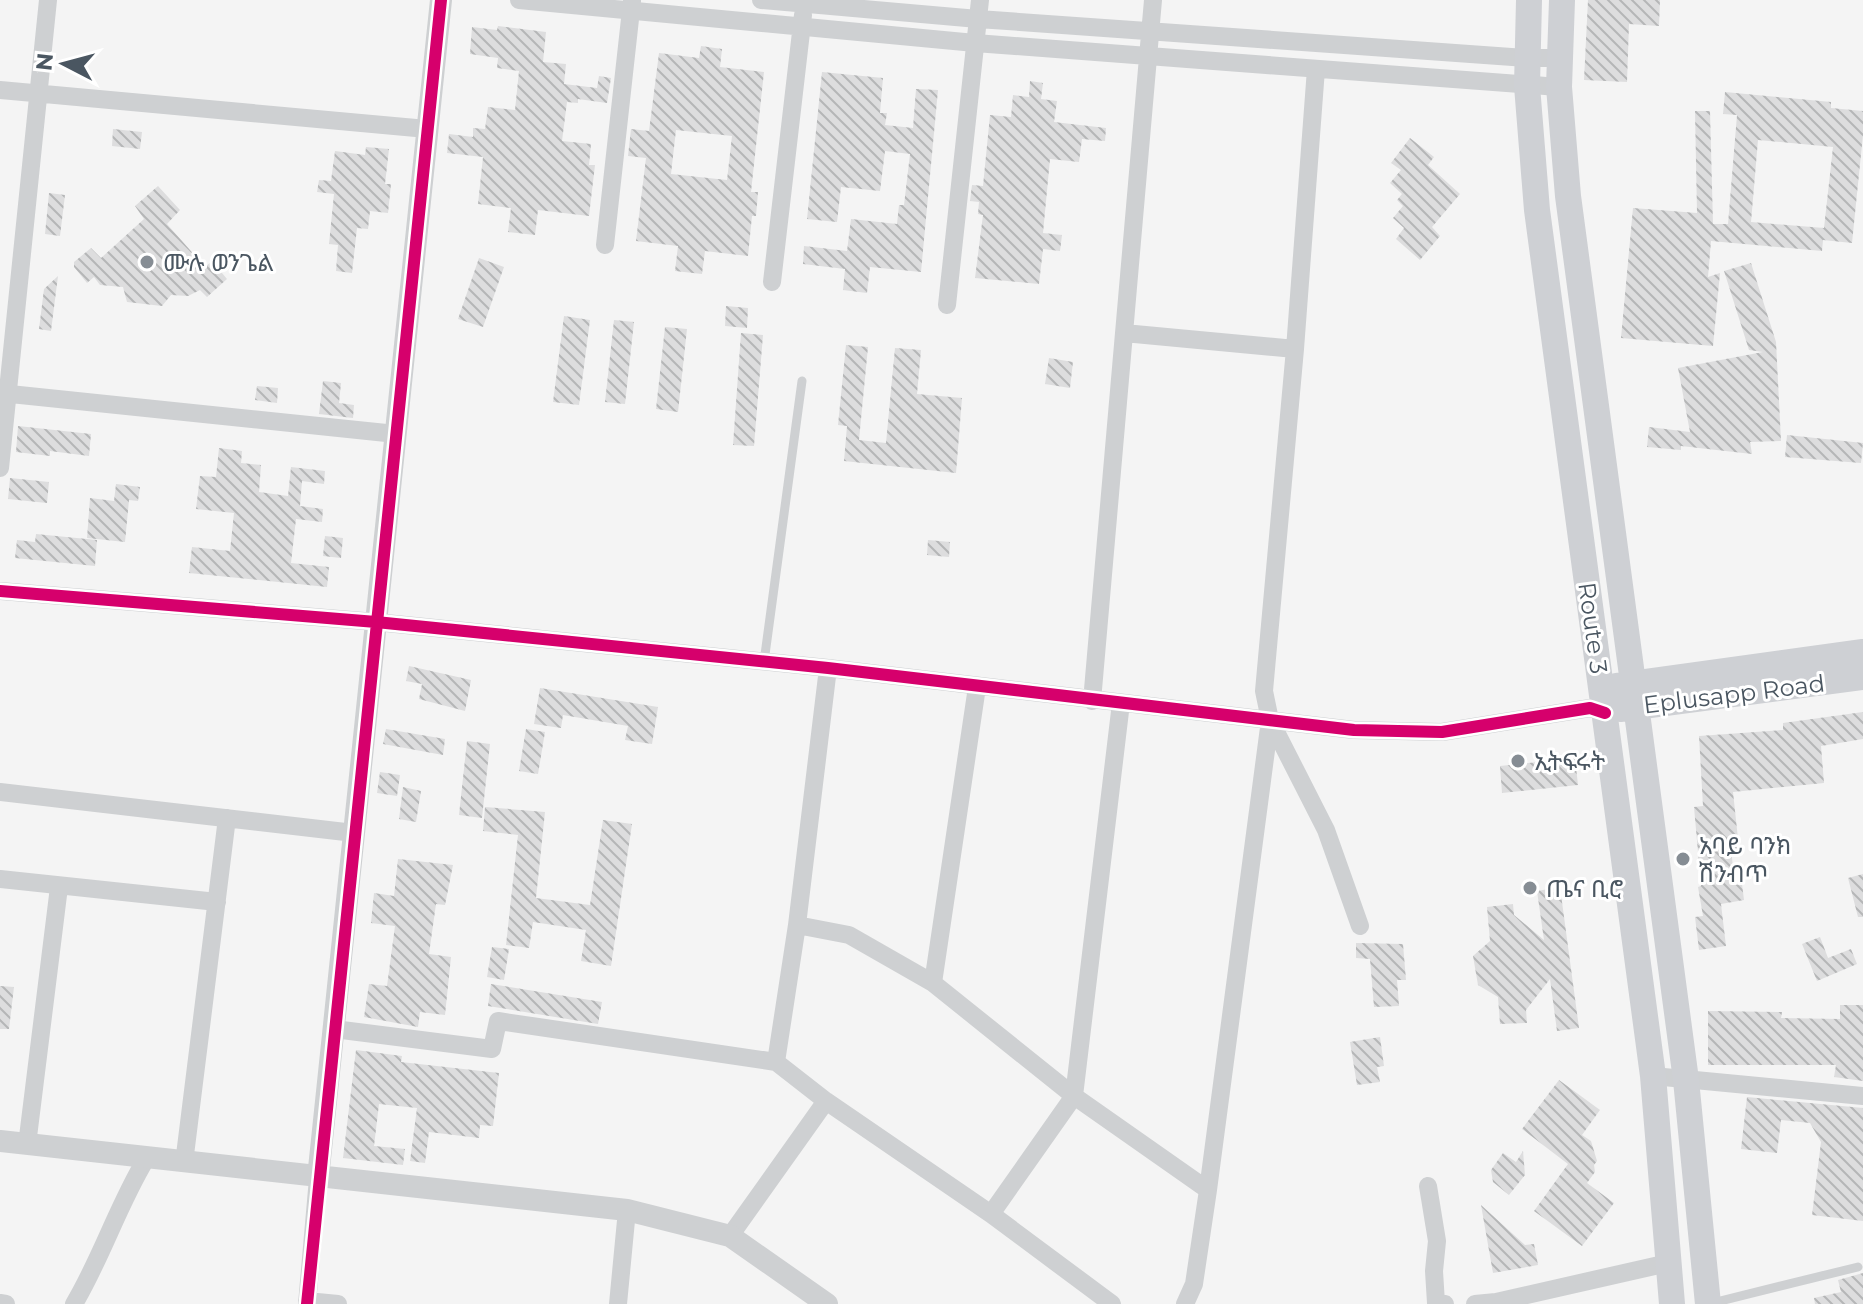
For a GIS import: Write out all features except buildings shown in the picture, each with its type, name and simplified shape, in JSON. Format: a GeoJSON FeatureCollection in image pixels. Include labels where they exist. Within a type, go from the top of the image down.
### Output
{"type":"FeatureCollection","features":[{"type":"Feature","properties":{"kind":"main road","name":"Route 3"},"geometry":{"type":"LineString","coordinates":[[1529,0],[1527,86],[1537,210],[1599,703],[1653,1076],[1672,1304]]}},
{"type":"Feature","properties":{"kind":"main road"},"geometry":{"type":"LineString","coordinates":[[1562,0],[1559,87],[1568,196],[1686,1080],[1708,1304]]}},
{"type":"Feature","properties":{"kind":"main road"},"geometry":{"type":"LineString","coordinates":[[1599,703],[1863,652]]}},
{"type":"Feature","properties":{"kind":"main road","name":"Eplusapp Road"},"geometry":{"type":"LineString","coordinates":[[1635,694],[1863,677]]}},
{"type":"Feature","properties":{"kind":"street"},"geometry":{"type":"LineString","coordinates":[[0,468],[4,394],[48,0]]}},
{"type":"Feature","properties":{"kind":"street"},"geometry":{"type":"LineString","coordinates":[[338,1304],[307,1302],[441,0]]}},
{"type":"Feature","properties":{"kind":"street"},"geometry":{"type":"LineString","coordinates":[[519,0],[632,6],[803,27],[975,43],[1559,87]]}},
{"type":"Feature","properties":{"kind":"street"},"geometry":{"type":"LineString","coordinates":[[761,0],[979,9],[1150,30],[1560,58]]}},
{"type":"Feature","properties":{"kind":"street"},"geometry":{"type":"LineString","coordinates":[[1092,701],[1153,0]]}},
{"type":"Feature","properties":{"kind":"street"},"geometry":{"type":"LineString","coordinates":[[772,282],[804,2]]}},
{"type":"Feature","properties":{"kind":"street"},"geometry":{"type":"LineString","coordinates":[[605,245],[632,6]]}},
{"type":"Feature","properties":{"kind":"street"},"geometry":{"type":"LineString","coordinates":[[947,305],[979,9]]}},
{"type":"Feature","properties":{"kind":"street"},"geometry":{"type":"LineString","coordinates":[[1316,69],[1264,691],[1270,720],[1326,830],[1360,926]]}},
{"type":"Feature","properties":{"kind":"street"},"geometry":{"type":"LineString","coordinates":[[0,90],[427,129]]}},
{"type":"Feature","properties":{"kind":"street"},"geometry":{"type":"LineString","coordinates":[[1124,333],[1295,349]]}},
{"type":"Feature","properties":{"kind":"street"},"geometry":{"type":"LineString","coordinates":[[4,394],[396,434]]}},
{"type":"Feature","properties":{"kind":"street"},"geometry":{"type":"LineString","coordinates":[[0,591],[376,622],[828,668],[1354,730],[1442,732],[1599,703]]}},
{"type":"Feature","properties":{"kind":"street"},"geometry":{"type":"LineString","coordinates":[[776,1062],[797,925],[828,668]]}},
{"type":"Feature","properties":{"kind":"street"},"geometry":{"type":"LineString","coordinates":[[933,983],[977,687]]}},
{"type":"Feature","properties":{"kind":"street"},"geometry":{"type":"LineString","coordinates":[[991,1214],[1074,1096],[1121,703]]}},
{"type":"Feature","properties":{"kind":"street"},"geometry":{"type":"LineString","coordinates":[[1185,1304],[1194,1284],[1208,1190],[1270,720]]}},
{"type":"Feature","properties":{"kind":"street"},"geometry":{"type":"LineString","coordinates":[[0,792],[354,833]]}},
{"type":"Feature","properties":{"kind":"street"},"geometry":{"type":"LineString","coordinates":[[184,1163],[227,818]]}},
{"type":"Feature","properties":{"kind":"street"},"geometry":{"type":"LineString","coordinates":[[0,879],[217,902]]}},
{"type":"Feature","properties":{"kind":"street"},"geometry":{"type":"LineString","coordinates":[[27,1145],[59,887]]}},
{"type":"Feature","properties":{"kind":"street"},"geometry":{"type":"LineString","coordinates":[[797,925],[849,935],[933,983],[1074,1096],[1208,1190]]}},
{"type":"Feature","properties":{"kind":"street"},"geometry":{"type":"LineString","coordinates":[[334,1029],[492,1049],[498,1021],[776,1062],[826,1101],[991,1214],[1112,1304]]}},
{"type":"Feature","properties":{"kind":"street"},"geometry":{"type":"LineString","coordinates":[[1653,1076],[1863,1096]]}},
{"type":"Feature","properties":{"kind":"street"},"geometry":{"type":"LineString","coordinates":[[730,1236],[826,1101]]}},
{"type":"Feature","properties":{"kind":"street"},"geometry":{"type":"LineString","coordinates":[[0,1141],[627,1210],[730,1236],[827,1304]]}},
{"type":"Feature","properties":{"kind":"street"},"geometry":{"type":"LineString","coordinates":[[74,1304],[93,1272],[146,1159]]}},
{"type":"Feature","properties":{"kind":"street"},"geometry":{"type":"LineString","coordinates":[[1428,1186],[1437,1241],[1434,1271],[1436,1303],[1445,1304]]}},
{"type":"Feature","properties":{"kind":"street"},"geometry":{"type":"LineString","coordinates":[[618,1304],[627,1210]]}},
{"type":"Feature","properties":{"kind":"street"},"geometry":{"type":"LineString","coordinates":[[1475,1304],[1496,1302],[1668,1263]]}},
{"type":"Feature","properties":{"kind":"street"},"geometry":{"type":"LineString","coordinates":[[0,1303],[6,1304]]}},
{"type":"Feature","properties":{"kind":"lane"},"geometry":{"type":"LineString","coordinates":[[764,662],[802,381]]}},
{"type":"Feature","properties":{"kind":"lane"},"geometry":{"type":"LineString","coordinates":[[1708,1304],[1858,1267]]}},
{"type":"Feature","properties":{"kind":"cycle path"},"geometry":{"type":"LineString","coordinates":[[307,1304],[441,0]]}},
{"type":"Feature","properties":{"kind":"cycle path"},"geometry":{"type":"LineString","coordinates":[[0,591],[376,622],[828,668],[1354,730],[1442,732],[1590,708],[1605,713]]}},
{"type":"Feature","properties":{"kind":"place","name":"ሙሉ ወንጌል"},"geometry":{"type":"Point","coordinates":[147,262]}},
{"type":"Feature","properties":{"kind":"place","name":"ኢትፍሩት"},"geometry":{"type":"Point","coordinates":[1518,761]}},
{"type":"Feature","properties":{"kind":"place","name":"አባይ ባንክ ሽንብጥ"},"geometry":{"type":"Point","coordinates":[1683,859]}},
{"type":"Feature","properties":{"kind":"place","name":"ጤና ቢሮ"},"geometry":{"type":"Point","coordinates":[1530,888]}}]}
